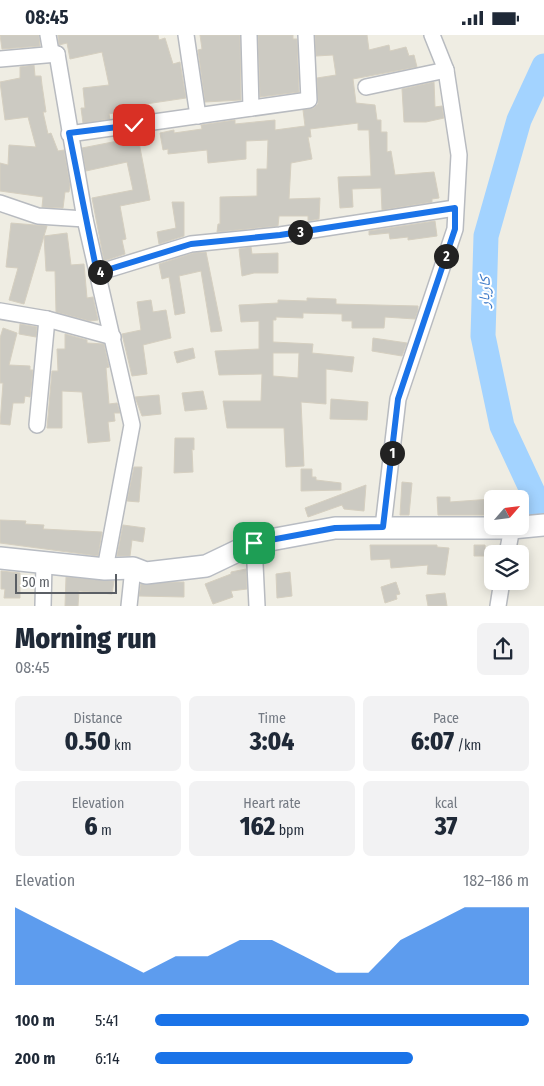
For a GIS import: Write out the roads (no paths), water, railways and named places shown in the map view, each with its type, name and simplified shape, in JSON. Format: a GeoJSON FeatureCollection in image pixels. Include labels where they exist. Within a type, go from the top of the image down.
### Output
{"type":"FeatureCollection","features":[{"type":"Feature","properties":{"kind":"street"},"geometry":{"type":"LineString","coordinates":[[48,35],[51,52],[57,54]]}},
{"type":"Feature","properties":{"kind":"street"},"geometry":{"type":"LineString","coordinates":[[186,35],[198,116]]}},
{"type":"Feature","properties":{"kind":"street"},"geometry":{"type":"LineString","coordinates":[[249,35],[251,108]]}},
{"type":"Feature","properties":{"kind":"street"},"geometry":{"type":"LineString","coordinates":[[69,133],[309,100],[306,35]]}},
{"type":"Feature","properties":{"kind":"street"},"geometry":{"type":"LineString","coordinates":[[383,527],[398,399],[455,229],[459,155],[446,70],[432,35]]}},
{"type":"Feature","properties":{"kind":"street"},"geometry":{"type":"LineString","coordinates":[[0,59],[57,54]]}},
{"type":"Feature","properties":{"kind":"street"},"geometry":{"type":"LineString","coordinates":[[57,54],[85,219],[132,425],[105,569]]}},
{"type":"Feature","properties":{"kind":"street"},"geometry":{"type":"LineString","coordinates":[[366,87],[446,70]]}},
{"type":"Feature","properties":{"kind":"street"},"geometry":{"type":"LineString","coordinates":[[0,203],[38,215],[85,219]]}},
{"type":"Feature","properties":{"kind":"street"},"geometry":{"type":"LineString","coordinates":[[97,273],[191,244],[280,235],[455,208]]}},
{"type":"Feature","properties":{"kind":"street"},"geometry":{"type":"LineString","coordinates":[[0,311],[47,319],[112,337]]}},
{"type":"Feature","properties":{"kind":"street"},"geometry":{"type":"LineString","coordinates":[[37,425],[47,319]]}},
{"type":"Feature","properties":{"kind":"street"},"geometry":{"type":"LineString","coordinates":[[529,527],[544,525]]}},
{"type":"Feature","properties":{"kind":"street"},"geometry":{"type":"LineString","coordinates":[[0,557],[105,569],[134,568],[146,573],[206,566],[254,543],[335,528],[484,528]]}},
{"type":"Feature","properties":{"kind":"street"},"geometry":{"type":"LineString","coordinates":[[254,543],[257,606]]}},
{"type":"Feature","properties":{"kind":"street"},"geometry":{"type":"LineString","coordinates":[[43,606],[44,563]]}},
{"type":"Feature","properties":{"kind":"street"},"geometry":{"type":"LineString","coordinates":[[129,606],[134,568]]}},
{"type":"Feature","properties":{"kind":"street"},"geometry":{"type":"LineString","coordinates":[[498,606],[501,590]]}},
{"type":"Feature","properties":{"kind":"waterway","name":"کاربار"},"geometry":{"type":"LineString","coordinates":[[544,66],[519,120],[486,236],[483,336],[502,426],[544,516]]}}]}
